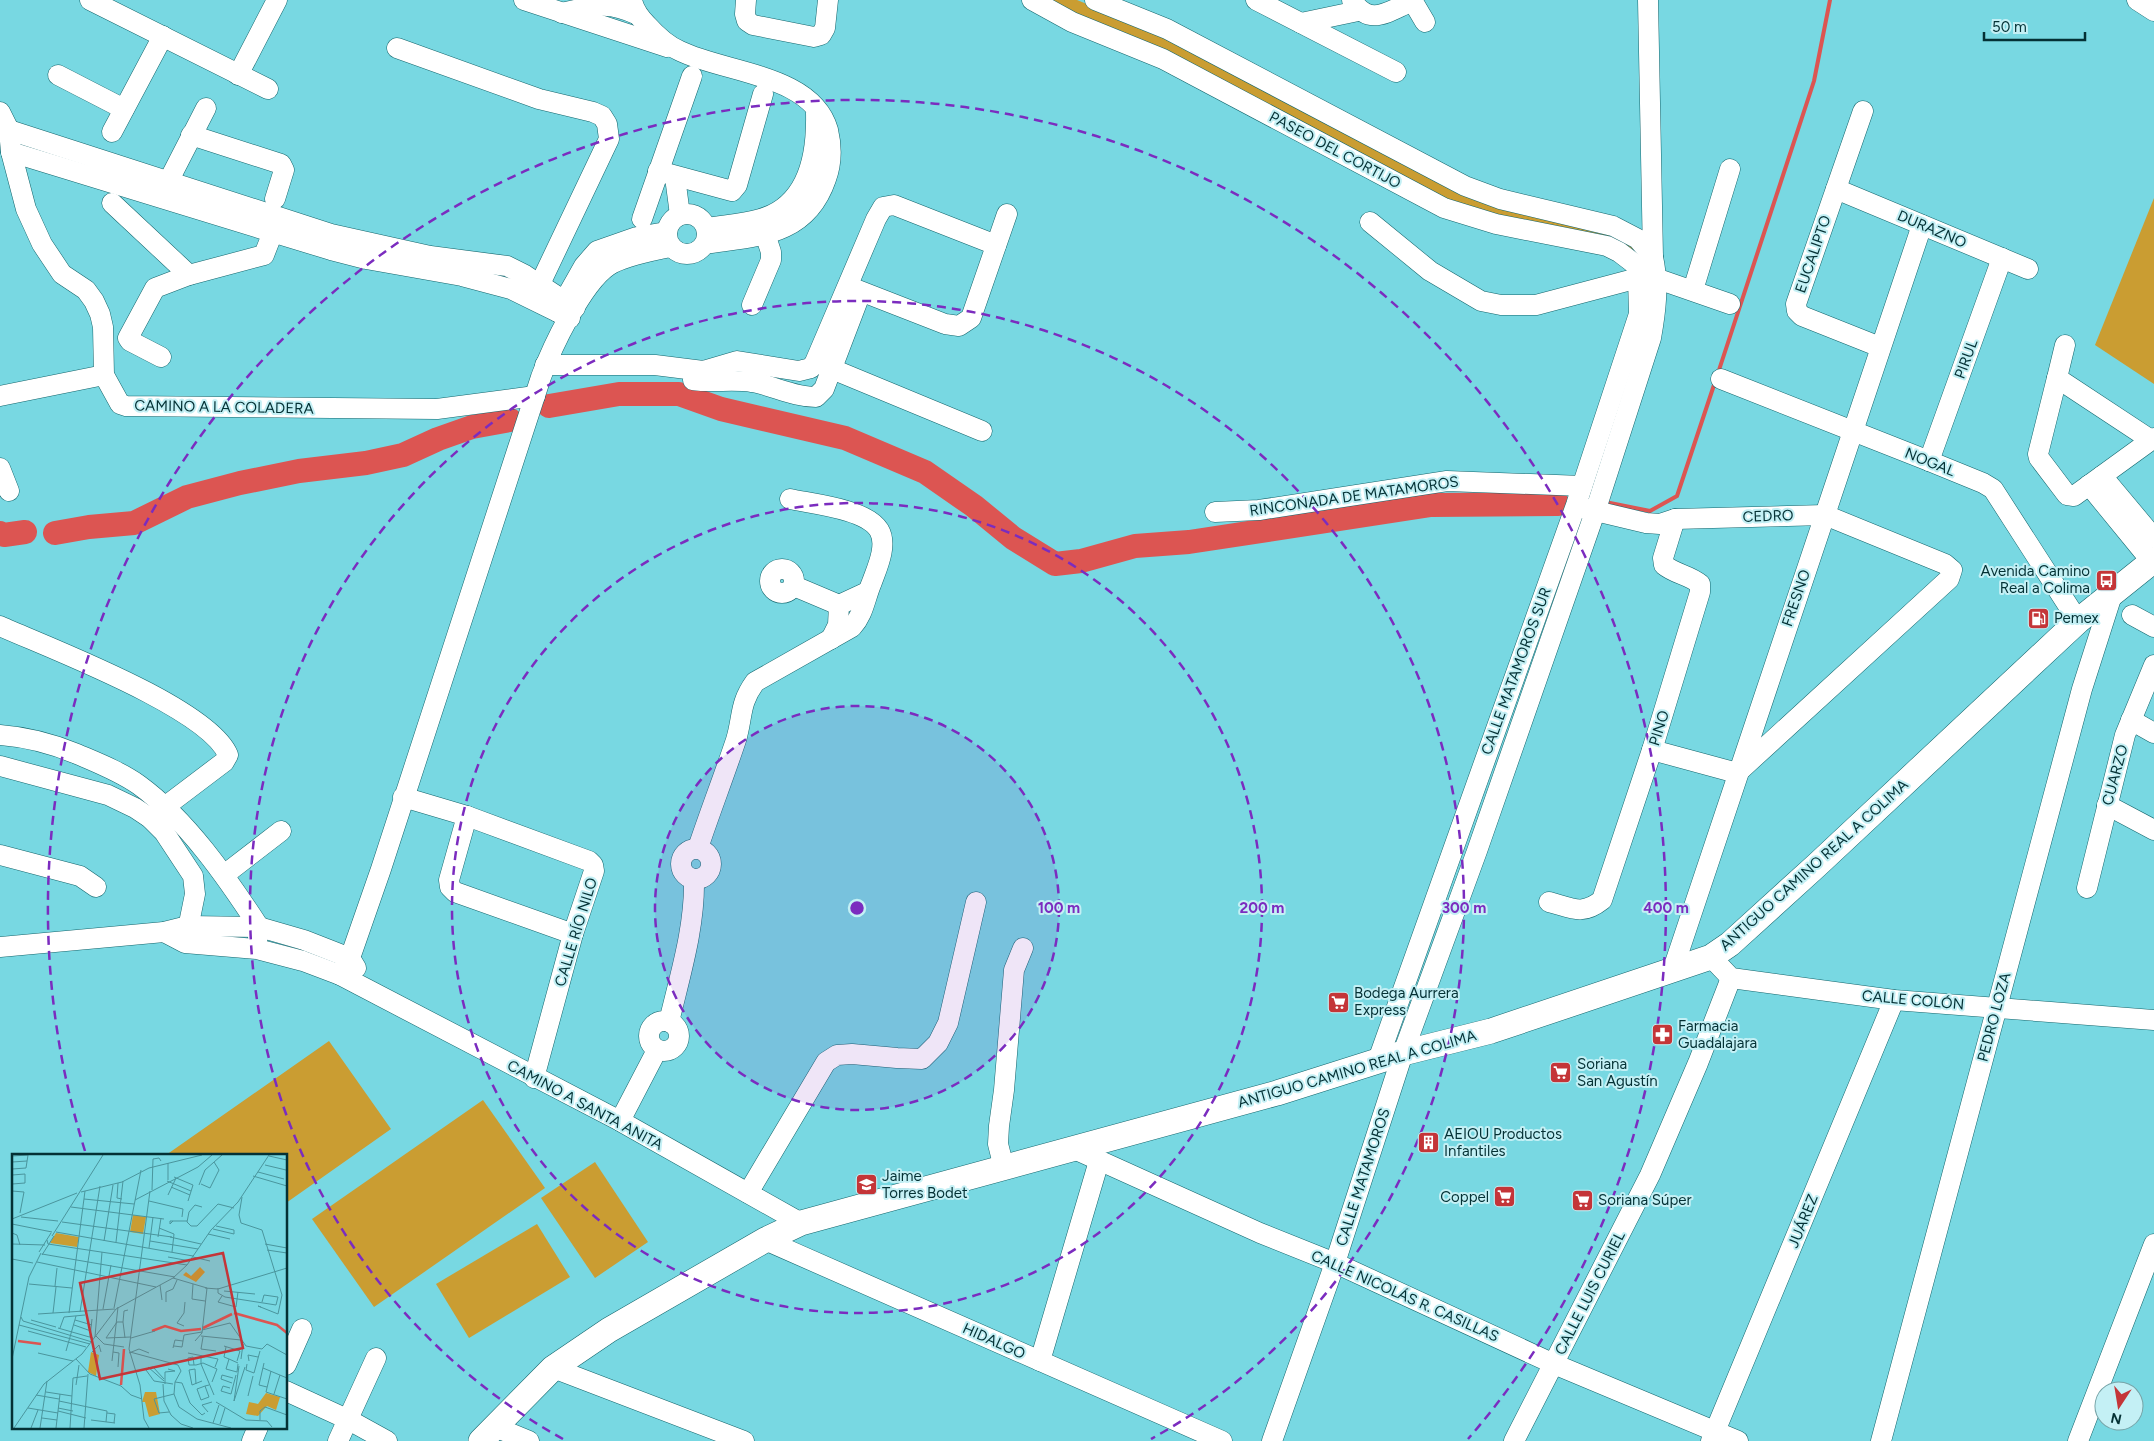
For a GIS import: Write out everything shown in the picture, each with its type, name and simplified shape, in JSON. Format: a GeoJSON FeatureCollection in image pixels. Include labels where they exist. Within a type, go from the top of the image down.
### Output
{"type":"FeatureCollection","features":[{"type":"Feature","properties":{"kind":"main road","name":"ANTIGUO CAMINO REAL A COLIMA"},"geometry":{"type":"LineString","coordinates":[[488,1434],[553,1368],[632,1315],[801,1222],[1278,1093],[1378,1060],[1491,1031],[1672,972],[1711,957],[1730,944],[1817,865],[2078,622],[2112,595],[2153,554]]}},
{"type":"Feature","properties":{"kind":"street"},"geometry":{"type":"LineString","coordinates":[[90,0],[268,89]]}},
{"type":"Feature","properties":{"kind":"street"},"geometry":{"type":"LineString","coordinates":[[524,0],[624,34],[746,71],[792,90],[816,106],[824,118],[830,138],[831,158],[821,194],[804,216],[784,228],[763,227],[706,236]]}},
{"type":"Feature","properties":{"kind":"street"},"geometry":{"type":"LineString","coordinates":[[746,0],[745,14],[747,21],[753,25],[814,36],[822,35],[826,28],[828,0]]}},
{"type":"Feature","properties":{"kind":"street","name":"PASEO DEL CORTIJO"},"geometry":{"type":"LineString","coordinates":[[1032,0],[1072,22],[1163,59],[1444,208],[1496,224],[1607,246],[1619,252],[1648,278]]}},
{"type":"Feature","properties":{"kind":"street","name":"PASEO DEL CORTIJO"},"geometry":{"type":"LineString","coordinates":[[1095,0],[1167,29],[1465,186],[1500,199],[1613,226],[1638,239],[1653,257]]}},
{"type":"Feature","properties":{"kind":"street"},"geometry":{"type":"LineString","coordinates":[[1256,0],[1396,72]]}},
{"type":"Feature","properties":{"kind":"street"},"geometry":{"type":"LineString","coordinates":[[1648,0],[1653,257],[1648,278]]}},
{"type":"Feature","properties":{"kind":"street"},"geometry":{"type":"LineString","coordinates":[[2137,0],[2154,11]]}},
{"type":"Feature","properties":{"kind":"street"},"geometry":{"type":"LineString","coordinates":[[1301,23],[1355,5],[1366,16],[1375,16],[1413,1],[1425,22]]}},
{"type":"Feature","properties":{"kind":"street"},"geometry":{"type":"LineString","coordinates":[[238,75],[271,2]]}},
{"type":"Feature","properties":{"kind":"street"},"geometry":{"type":"LineString","coordinates":[[562,13],[608,2],[623,7],[635,8],[656,35],[680,51]]}},
{"type":"Feature","properties":{"kind":"street"},"geometry":{"type":"LineString","coordinates":[[608,2],[612,18],[624,34]]}},
{"type":"Feature","properties":{"kind":"street"},"geometry":{"type":"LineString","coordinates":[[112,132],[163,36]]}},
{"type":"Feature","properties":{"kind":"street"},"geometry":{"type":"LineString","coordinates":[[397,48],[539,99],[593,112],[602,116],[607,124],[609,139],[540,284]]}},
{"type":"Feature","properties":{"kind":"street"},"geometry":{"type":"LineString","coordinates":[[58,75],[124,109]]}},
{"type":"Feature","properties":{"kind":"street"},"geometry":{"type":"LineString","coordinates":[[642,219],[666,174],[692,76]]}},
{"type":"Feature","properties":{"kind":"street"},"geometry":{"type":"LineString","coordinates":[[666,174],[732,191],[737,185],[763,94]]}},
{"type":"Feature","properties":{"kind":"street"},"geometry":{"type":"LineString","coordinates":[[158,184],[191,135],[206,108]]}},
{"type":"Feature","properties":{"kind":"street","name":"CAMINO A LA COLADERA"},"geometry":{"type":"LineString","coordinates":[[0,112],[9,130],[12,152],[26,209],[42,244],[62,274],[86,290],[97,307],[103,326],[104,375],[120,404],[126,406],[437,409],[535,396]]}},
{"type":"Feature","properties":{"kind":"street","name":"EUCALIPTO"},"geometry":{"type":"LineString","coordinates":[[1862,112],[1796,304],[1797,311],[1802,316],[1880,347]]}},
{"type":"Feature","properties":{"kind":"street"},"geometry":{"type":"LineString","coordinates":[[9,130],[158,184],[272,232],[340,252],[429,263],[507,266],[540,284],[565,314]]}},
{"type":"Feature","properties":{"kind":"street"},"geometry":{"type":"LineString","coordinates":[[191,135],[281,164],[284,170],[275,199]]}},
{"type":"Feature","properties":{"kind":"street"},"geometry":{"type":"LineString","coordinates":[[12,152],[158,184],[331,234],[429,263],[462,276],[511,289],[565,314]]}},
{"type":"Feature","properties":{"kind":"street"},"geometry":{"type":"LineString","coordinates":[[1693,290],[1730,169]]}},
{"type":"Feature","properties":{"kind":"street"},"geometry":{"type":"LineString","coordinates":[[666,174],[680,215]]}},
{"type":"Feature","properties":{"kind":"street","name":"DURAZNO"},"geometry":{"type":"LineString","coordinates":[[1836,188],[2028,269]]}},
{"type":"Feature","properties":{"kind":"street"},"geometry":{"type":"LineString","coordinates":[[112,203],[189,275]]}},
{"type":"Feature","properties":{"kind":"street"},"geometry":{"type":"LineString","coordinates":[[543,371],[664,375],[702,381],[749,382],[803,397],[816,397],[824,389],[823,365],[854,289],[876,219],[884,207],[894,205],[996,245]]}},
{"type":"Feature","properties":{"kind":"street"},"geometry":{"type":"LineString","coordinates":[[854,289],[945,324],[959,326],[971,318],[1008,214]]}},
{"type":"Feature","properties":{"kind":"street"},"geometry":{"type":"LineString","coordinates":[[680,215],[696,216],[702,221],[706,236],[700,251],[684,255],[676,253],[668,240],[668,225],[680,215]]}},
{"type":"Feature","properties":{"kind":"street"},"geometry":{"type":"LineString","coordinates":[[1370,222],[1430,271],[1481,301],[1501,305],[1536,305],[1648,278],[1693,290],[1730,304]]}},
{"type":"Feature","properties":{"kind":"street","name":"FRESNO"},"geometry":{"type":"LineString","coordinates":[[1672,972],[1737,773],[1922,225]]}},
{"type":"Feature","properties":{"kind":"street"},"geometry":{"type":"LineString","coordinates":[[752,305],[771,260],[771,252],[763,227]]}},
{"type":"Feature","properties":{"kind":"street"},"geometry":{"type":"LineString","coordinates":[[160,357],[130,341],[128,334],[155,288],[189,275],[264,255],[272,232]]}},
{"type":"Feature","properties":{"kind":"street"},"geometry":{"type":"LineString","coordinates":[[340,975],[350,958],[543,371],[584,266],[598,251],[637,237],[668,240]]}},
{"type":"Feature","properties":{"kind":"street","name":"PIRUL"},"geometry":{"type":"LineString","coordinates":[[1929,461],[2002,258]]}},
{"type":"Feature","properties":{"kind":"street","name":"CALLE MATAMOROS SUR"},"geometry":{"type":"LineString","coordinates":[[1378,1060],[1576,505],[1639,314],[1648,278]]}},
{"type":"Feature","properties":{"kind":"street","name":"CALLE MATAMOROS SUR"},"geometry":{"type":"LineString","coordinates":[[1403,1053],[1477,851],[1595,512],[1651,338],[1656,313],[1648,278]]}},
{"type":"Feature","properties":{"kind":"street"},"geometry":{"type":"LineString","coordinates":[[2057,378],[2153,439],[2074,496],[2067,495],[2039,458],[2038,450],[2065,345]]}},
{"type":"Feature","properties":{"kind":"street"},"geometry":{"type":"LineString","coordinates":[[543,371],[655,365],[703,371],[737,361],[799,371],[823,365],[982,431]]}},
{"type":"Feature","properties":{"kind":"street"},"geometry":{"type":"LineString","coordinates":[[0,396],[104,375]]}},
{"type":"Feature","properties":{"kind":"street","name":"NOGAL"},"geometry":{"type":"LineString","coordinates":[[1720,379],[1983,483],[1993,490],[2078,622]]}},
{"type":"Feature","properties":{"kind":"street"},"geometry":{"type":"LineString","coordinates":[[0,468],[9,491]]}},
{"type":"Feature","properties":{"kind":"street","name":"RINCONADA DE MATAMOROS"},"geometry":{"type":"LineString","coordinates":[[1215,512],[1259,510],[1447,481],[1582,486]]}},
{"type":"Feature","properties":{"kind":"street"},"geometry":{"type":"LineString","coordinates":[[2096,481],[2153,554]]}},
{"type":"Feature","properties":{"kind":"street"},"geometry":{"type":"LineString","coordinates":[[620,1121],[657,1050],[668,1051],[677,1044],[679,1033],[669,1022],[692,924],[694,879],[705,876],[711,866],[708,854],[698,848],[737,738],[742,706],[748,693],[755,682],[852,627],[861,618],[867,592],[879,564],[882,544],[879,530],[868,521],[854,513],[790,499]]}},
{"type":"Feature","properties":{"kind":"street","name":"CEDRO"},"geometry":{"type":"LineString","coordinates":[[1576,505],[1595,512],[1660,524],[1675,519],[1824,514],[1945,564],[1952,570],[1949,579],[1737,773]]}},
{"type":"Feature","properties":{"kind":"street","name":"PINO"},"geometry":{"type":"LineString","coordinates":[[1549,902],[1580,911],[1595,906],[1602,900],[1652,750],[1700,592],[1700,584],[1694,579],[1670,570],[1664,565],[1664,558],[1675,519]]}},
{"type":"Feature","properties":{"kind":"street"},"geometry":{"type":"LineString","coordinates":[[794,586],[838,605],[867,592]]}},
{"type":"Feature","properties":{"kind":"street","name":"PEDRO LOZA"},"geometry":{"type":"LineString","coordinates":[[1881,1441],[2082,689],[2112,595]]}},
{"type":"Feature","properties":{"kind":"street"},"geometry":{"type":"LineString","coordinates":[[831,638],[838,625],[838,605]]}},
{"type":"Feature","properties":{"kind":"street"},"geometry":{"type":"LineString","coordinates":[[2132,616],[2154,627]]}},
{"type":"Feature","properties":{"kind":"street"},"geometry":{"type":"LineString","coordinates":[[0,626],[153,694],[191,717],[225,747],[228,754],[224,762],[157,813]]}},
{"type":"Feature","properties":{"kind":"street","name":"CUARZO"},"geometry":{"type":"LineString","coordinates":[[2087,888],[2106,805],[2125,736],[2154,665]]}},
{"type":"Feature","properties":{"kind":"street"},"geometry":{"type":"LineString","coordinates":[[2131,720],[2154,733]]}},
{"type":"Feature","properties":{"kind":"street"},"geometry":{"type":"LineString","coordinates":[[0,735],[53,744],[96,762],[138,784],[157,813],[164,832],[193,876],[194,894],[187,934]]}},
{"type":"Feature","properties":{"kind":"street"},"geometry":{"type":"LineString","coordinates":[[1652,750],[1737,773]]}},
{"type":"Feature","properties":{"kind":"street"},"geometry":{"type":"LineString","coordinates":[[0,766],[108,795],[135,808],[157,813],[224,875],[259,927],[257,949]]}},
{"type":"Feature","properties":{"kind":"street","name":"CALLE RÍO NILO"},"geometry":{"type":"LineString","coordinates":[[403,797],[466,816],[589,861],[593,865],[594,871],[573,934],[534,1078]]}},
{"type":"Feature","properties":{"kind":"street"},"geometry":{"type":"LineString","coordinates":[[2106,805],[2154,830]]}},
{"type":"Feature","properties":{"kind":"street"},"geometry":{"type":"LineString","coordinates":[[466,816],[449,880],[450,887],[455,892],[573,934]]}},
{"type":"Feature","properties":{"kind":"street"},"geometry":{"type":"LineString","coordinates":[[224,875],[281,831]]}},
{"type":"Feature","properties":{"kind":"street"},"geometry":{"type":"LineString","coordinates":[[1454,844],[1477,851]]}},
{"type":"Feature","properties":{"kind":"street"},"geometry":{"type":"LineString","coordinates":[[0,855],[80,876],[96,888]]}},
{"type":"Feature","properties":{"kind":"street"},"geometry":{"type":"LineString","coordinates":[[748,1193],[826,1062],[838,1055],[852,1054],[922,1058],[938,1043],[948,1023],[976,902]]}},
{"type":"Feature","properties":{"kind":"street"},"geometry":{"type":"LineString","coordinates":[[0,947],[164,932],[187,934],[259,927],[304,940],[350,958],[368,989]]}},
{"type":"Feature","properties":{"kind":"street","name":"CAMINO A SANTA ANITA"},"geometry":{"type":"LineString","coordinates":[[187,934],[303,961],[340,975],[534,1078],[620,1121],[801,1222]]}},
{"type":"Feature","properties":{"kind":"street"},"geometry":{"type":"LineString","coordinates":[[1004,1168],[998,1144],[999,1126],[1004,1090],[1014,970],[1023,948]]}},
{"type":"Feature","properties":{"kind":"street"},"geometry":{"type":"LineString","coordinates":[[1711,957],[1732,978]]}},
{"type":"Feature","properties":{"kind":"street","name":"CALLE COLÓN"},"geometry":{"type":"LineString","coordinates":[[1732,978],[1894,1000],[2154,1020]]}},
{"type":"Feature","properties":{"kind":"street","name":"CALLE LUIS CURIEL"},"geometry":{"type":"LineString","coordinates":[[1514,1441],[1650,1175],[1698,1064],[1732,978]]}},
{"type":"Feature","properties":{"kind":"street","name":"JUÁREZ"},"geometry":{"type":"LineString","coordinates":[[1713,1436],[1894,1000]]}},
{"type":"Feature","properties":{"kind":"street","name":"CALLE MATAMOROS"},"geometry":{"type":"LineString","coordinates":[[1272,1441],[1335,1263],[1403,1053]]}},
{"type":"Feature","properties":{"kind":"street","name":"CALLE NICOLÁS R. CASILLAS"},"geometry":{"type":"LineString","coordinates":[[1074,1149],[1260,1233],[1335,1263],[1713,1436],[1738,1441]]}},
{"type":"Feature","properties":{"kind":"street"},"geometry":{"type":"LineString","coordinates":[[1040,1361],[1099,1161]]}},
{"type":"Feature","properties":{"kind":"street","name":"HIDALGO"},"geometry":{"type":"LineString","coordinates":[[766,1240],[1222,1441]]}},
{"type":"Feature","properties":{"kind":"street"},"geometry":{"type":"LineString","coordinates":[[2078,1441],[2154,1244]]}},
{"type":"Feature","properties":{"kind":"street"},"geometry":{"type":"LineString","coordinates":[[288,1360],[302,1329]]}},
{"type":"Feature","properties":{"kind":"street"},"geometry":{"type":"LineString","coordinates":[[338,1441],[376,1358]]}},
{"type":"Feature","properties":{"kind":"street"},"geometry":{"type":"LineString","coordinates":[[553,1368],[744,1441]]}},
{"type":"Feature","properties":{"kind":"street"},"geometry":{"type":"LineString","coordinates":[[288,1392],[349,1420],[387,1441]]}},
{"type":"Feature","properties":{"kind":"street"},"geometry":{"type":"LineString","coordinates":[[252,1441],[258,1428]]}},
{"type":"Feature","properties":{"kind":"street"},"geometry":{"type":"LineString","coordinates":[[488,1434],[530,1441]]}},
{"type":"Feature","properties":{"kind":"shaded area"},"geometry":{"type":"Polygon","coordinates":[[[1049,0],[1077,0],[1175,40],[1455,192],[1635,241],[1646,267],[1447,203],[1168,52],[1092,21],[1049,0]]]}},
{"type":"Feature","properties":{"kind":"shaded area"},"geometry":{"type":"Polygon","coordinates":[[[2154,198],[2154,384],[2095,345],[2154,198]]]}},
{"type":"Feature","properties":{"kind":"shaded area"},"geometry":{"type":"Polygon","coordinates":[[[329,1041],[391,1129],[288,1202],[288,1154],[167,1154],[329,1041]]]}},
{"type":"Feature","properties":{"kind":"shaded area"},"geometry":{"type":"Polygon","coordinates":[[[483,1100],[545,1188],[374,1307],[312,1219],[483,1100]]]}},
{"type":"Feature","properties":{"kind":"shaded area"},"geometry":{"type":"Polygon","coordinates":[[[595,1162],[648,1242],[595,1278],[541,1198],[595,1162]]]}},
{"type":"Feature","properties":{"kind":"shaded area"},"geometry":{"type":"Polygon","coordinates":[[[537,1224],[570,1277],[469,1338],[436,1284],[537,1224]]]}},
{"type":"Feature","properties":{"kind":"waterway"},"geometry":{"type":"LineString","coordinates":[[1718,373],[1814,81],[1830,0]]}},
{"type":"Feature","properties":{"kind":"waterway"},"geometry":{"type":"LineString","coordinates":[[1610,503],[1650,511],[1677,496],[1715,382]]}},
{"type":"Feature","properties":{"kind":"waterway"},"geometry":{"type":"LineString","coordinates":[[549,406],[619,394],[679,394],[721,409],[845,438],[925,472],[974,506],[1013,538],[1055,564],[1081,561],[1135,546],[1189,542],[1431,505],[1558,504]]}},
{"type":"Feature","properties":{"kind":"waterway"},"geometry":{"type":"LineString","coordinates":[[55,533],[89,527],[134,523],[187,497],[240,483],[299,471],[366,463],[403,455],[438,439],[472,427],[510,420]]}},
{"type":"Feature","properties":{"kind":"waterway"},"geometry":{"type":"LineString","coordinates":[[1558,504],[1565,502]]}},
{"type":"Feature","properties":{"kind":"waterway"},"geometry":{"type":"LineString","coordinates":[[0,533],[4,535],[25,532]]}},
{"type":"Feature","properties":{"kind":"place","name":"Avenida Camino Real a Colima"},"geometry":{"type":"Point","coordinates":[2106,580]}},
{"type":"Feature","properties":{"kind":"place","name":"Pemex"},"geometry":{"type":"Point","coordinates":[2038,618]}},
{"type":"Feature","properties":{"kind":"place","name":"Bodega Aurrera Express"},"geometry":{"type":"Point","coordinates":[1338,1002]}},
{"type":"Feature","properties":{"kind":"place","name":"Farmacia Guadalajara"},"geometry":{"type":"Point","coordinates":[1662,1035]}},
{"type":"Feature","properties":{"kind":"place","name":"Soriana San Agustín"},"geometry":{"type":"Point","coordinates":[1561,1073]}},
{"type":"Feature","properties":{"kind":"place","name":"AEIOU Productos Infantiles"},"geometry":{"type":"Point","coordinates":[1428,1143]}},
{"type":"Feature","properties":{"kind":"place","name":"Jaime Torres Bodet"},"geometry":{"type":"Point","coordinates":[866,1185]}},
{"type":"Feature","properties":{"kind":"place","name":"Coppel"},"geometry":{"type":"Point","coordinates":[1505,1197]}},
{"type":"Feature","properties":{"kind":"place","name":"Soriana Súper"},"geometry":{"type":"Point","coordinates":[1582,1200]}}]}
